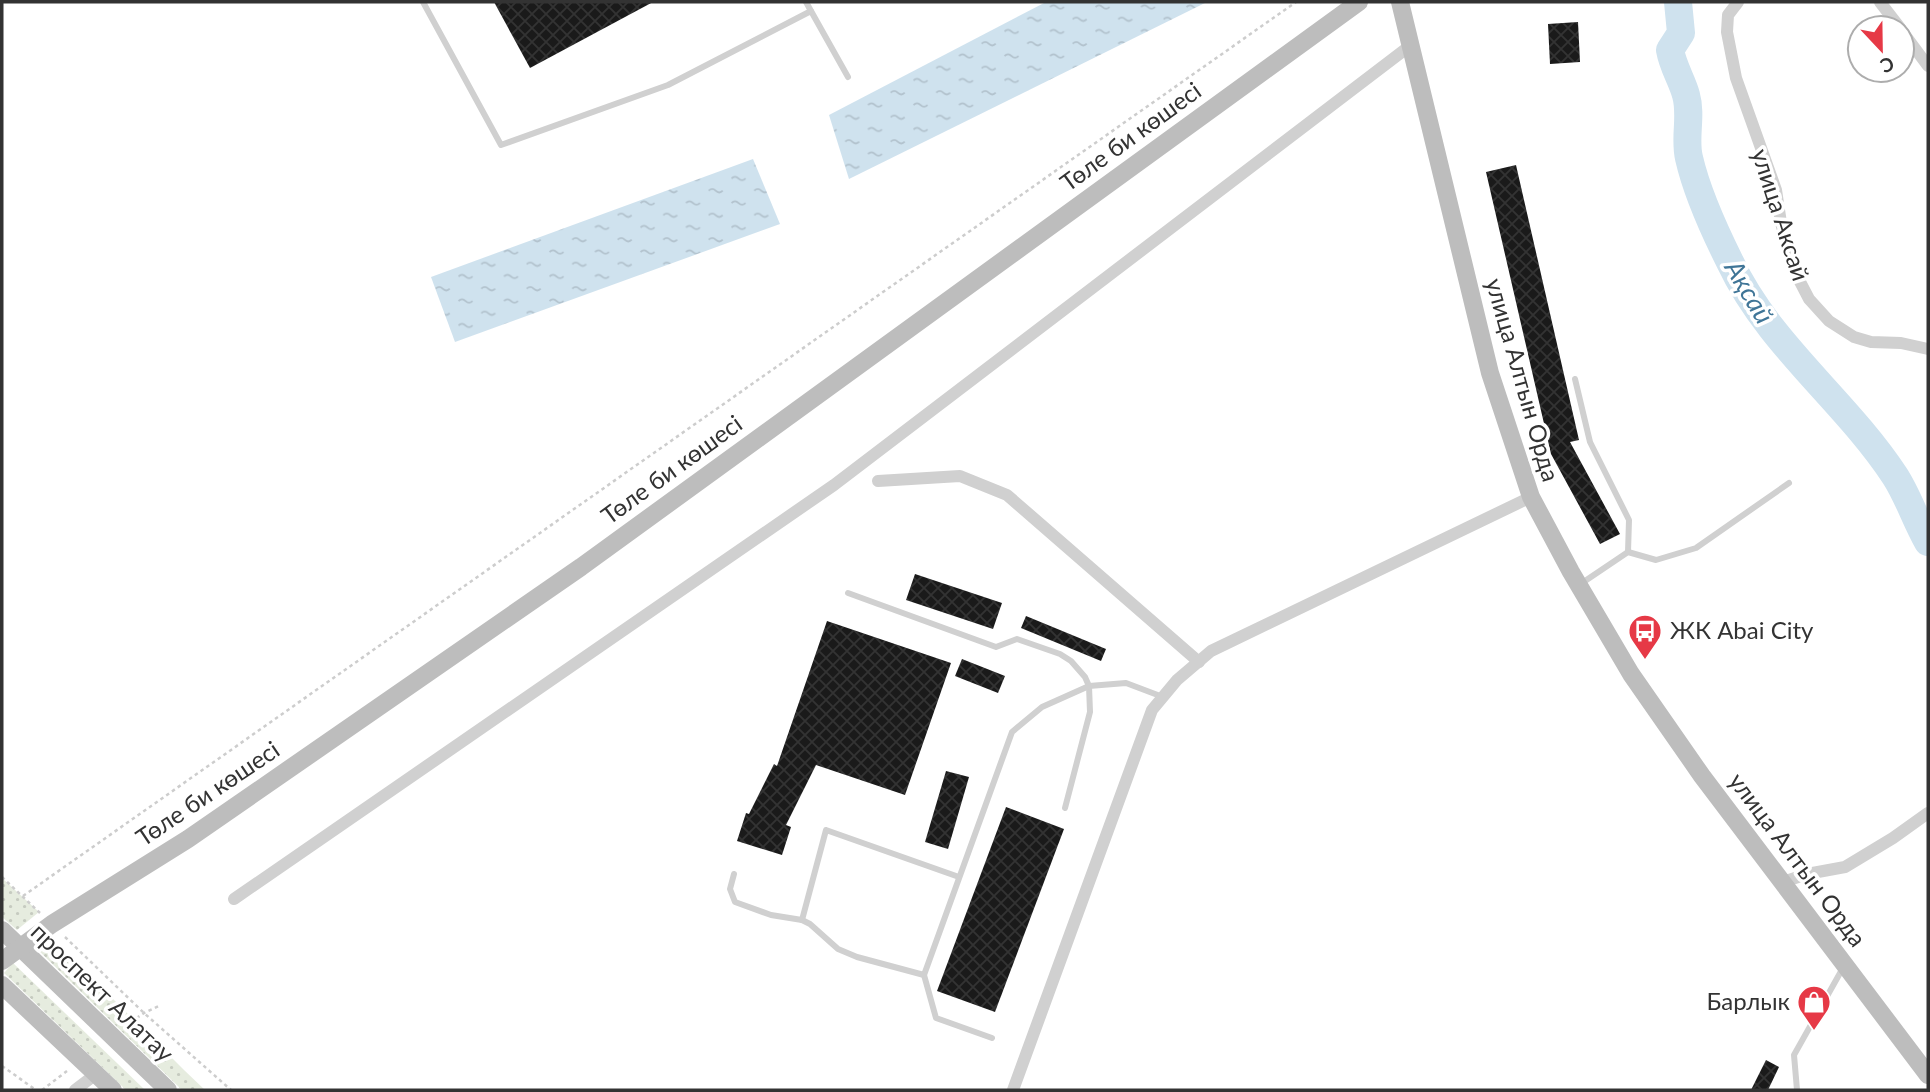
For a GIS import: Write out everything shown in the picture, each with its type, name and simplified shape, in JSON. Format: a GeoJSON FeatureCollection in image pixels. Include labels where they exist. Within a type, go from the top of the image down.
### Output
{"type":"FeatureCollection","features":[{"type":"Feature","properties":{"kind":"main road","name":"Төле би көшесі"},"geometry":{"type":"LineString","coordinates":[[2,961],[52,924],[188,839],[581,567],[1359,2]]}},
{"type":"Feature","properties":{"kind":"main road","name":"улица Алтын Орда"},"geometry":{"type":"LineString","coordinates":[[1400,2],[1490,373],[1531,497],[1631,674],[1702,776],[1928,1075]]}},
{"type":"Feature","properties":{"kind":"main road","name":"проспект Алатау"},"geometry":{"type":"LineString","coordinates":[[2,930],[169,1090]]}},
{"type":"Feature","properties":{"kind":"main road"},"geometry":{"type":"LineString","coordinates":[[2,985],[113,1090]]}},
{"type":"Feature","properties":{"kind":"street","name":"улица Аксай"},"geometry":{"type":"LineString","coordinates":[[1738,2],[1728,15],[1727,32],[1736,78],[1776,190],[1788,248],[1804,290],[1820,312],[1854,337],[1871,342],[1901,343],[1928,349]]}},
{"type":"Feature","properties":{"kind":"street"},"geometry":{"type":"LineString","coordinates":[[234,899],[834,485],[1411,45]]}},
{"type":"Feature","properties":{"kind":"street"},"geometry":{"type":"LineString","coordinates":[[1916,49],[1928,65]]}},
{"type":"Feature","properties":{"kind":"street"},"geometry":{"type":"LineString","coordinates":[[878,481],[960,476],[1007,495],[1199,662]]}},
{"type":"Feature","properties":{"kind":"street"},"geometry":{"type":"LineString","coordinates":[[1013,1090],[1152,710],[1177,680],[1211,651],[1531,497]]}},
{"type":"Feature","properties":{"kind":"street"},"geometry":{"type":"LineString","coordinates":[[1783,882],[1807,874],[1845,867],[1894,838],[1928,813]]}},
{"type":"Feature","properties":{"kind":"street"},"geometry":{"type":"LineString","coordinates":[[75,1090],[96,1074]]}},
{"type":"Feature","properties":{"kind":"lane"},"geometry":{"type":"LineString","coordinates":[[423,2],[501,145],[668,85],[811,12]]}},
{"type":"Feature","properties":{"kind":"lane"},"geometry":{"type":"LineString","coordinates":[[806,2],[848,78]]}},
{"type":"Feature","properties":{"kind":"lane"},"geometry":{"type":"LineString","coordinates":[[1574,379],[1590,442],[1629,520],[1628,552]]}},
{"type":"Feature","properties":{"kind":"lane"},"geometry":{"type":"LineString","coordinates":[[1579,585],[1628,552],[1656,560],[1696,548],[1789,483]]}},
{"type":"Feature","properties":{"kind":"lane"},"geometry":{"type":"LineString","coordinates":[[848,593],[996,647],[1017,639],[1059,654],[1071,662],[1085,677],[1090,712],[1065,808]]}},
{"type":"Feature","properties":{"kind":"lane"},"geometry":{"type":"LineString","coordinates":[[992,1038],[936,1018],[924,975],[1012,732],[1042,707],[1088,686],[1126,682],[1163,697]]}},
{"type":"Feature","properties":{"kind":"lane"},"geometry":{"type":"LineString","coordinates":[[802,920],[826,830],[959,877]]}},
{"type":"Feature","properties":{"kind":"lane"},"geometry":{"type":"LineString","coordinates":[[734,874],[730,889],[735,902],[771,915],[802,920],[838,949],[857,957],[924,975]]}},
{"type":"Feature","properties":{"kind":"lane"},"geometry":{"type":"LineString","coordinates":[[1797,1090],[1794,1055],[1845,964]]}},
{"type":"Feature","properties":{"kind":"path"},"geometry":{"type":"LineString","coordinates":[[23,896],[1296,2]]}},
{"type":"Feature","properties":{"kind":"path"},"geometry":{"type":"LineString","coordinates":[[2,877],[144,1013],[231,1090]]}},
{"type":"Feature","properties":{"kind":"path"},"geometry":{"type":"LineString","coordinates":[[2,1066],[36,1090]]}},
{"type":"Feature","properties":{"kind":"shaded area"},"geometry":{"type":"Polygon","coordinates":[[[2,878],[39,912],[17,930],[2,917],[2,878]]]}},
{"type":"Feature","properties":{"kind":"shaded area"},"geometry":{"type":"Polygon","coordinates":[[[51,937],[205,1090],[182,1090],[34,946],[51,937]]]}},
{"type":"Feature","properties":{"kind":"shaded area"},"geometry":{"type":"Polygon","coordinates":[[[13,963],[145,1090],[126,1090],[4,973],[13,963]]]}},
{"type":"Feature","properties":{"kind":"water"},"geometry":{"type":"Polygon","coordinates":[[[1046,2],[1207,2],[849,179],[829,115],[1046,2]]]}},
{"type":"Feature","properties":{"kind":"water"},"geometry":{"type":"Polygon","coordinates":[[[753,159],[780,224],[455,342],[431,277],[753,159]]]}},
{"type":"Feature","properties":{"kind":"building"},"geometry":{"type":"Polygon","coordinates":[[[494,2],[653,2],[530,68],[494,2]]]}},
{"type":"Feature","properties":{"kind":"building"},"geometry":{"type":"Polygon","coordinates":[[[1578,22],[1580,62],[1550,64],[1548,24],[1578,22]]]}},
{"type":"Feature","properties":{"kind":"building"},"geometry":{"type":"Polygon","coordinates":[[[1516,165],[1579,440],[1570,442],[1620,534],[1600,544],[1551,454],[1486,172],[1516,165]]]}},
{"type":"Feature","properties":{"kind":"building"},"geometry":{"type":"Polygon","coordinates":[[[915,574],[1002,603],[993,629],[906,600],[915,574]]]}},
{"type":"Feature","properties":{"kind":"building"},"geometry":{"type":"Polygon","coordinates":[[[1026,616],[1106,649],[1101,661],[1021,628],[1026,616]]]}},
{"type":"Feature","properties":{"kind":"building"},"geometry":{"type":"Polygon","coordinates":[[[827,621],[951,663],[905,795],[816,765],[786,825],[791,827],[782,855],[737,841],[746,813],[749,814],[774,764],[777,766],[827,621]]]}},
{"type":"Feature","properties":{"kind":"building"},"geometry":{"type":"Polygon","coordinates":[[[962,659],[1005,676],[998,693],[955,676],[962,659]]]}},
{"type":"Feature","properties":{"kind":"building"},"geometry":{"type":"Polygon","coordinates":[[[946,771],[969,777],[948,849],[925,842],[946,771]]]}},
{"type":"Feature","properties":{"kind":"building"},"geometry":{"type":"Polygon","coordinates":[[[1006,807],[1064,829],[995,1012],[937,991],[1006,807]]]}},
{"type":"Feature","properties":{"kind":"building"},"geometry":{"type":"Polygon","coordinates":[[[1766,1060],[1779,1067],[1768,1090],[1751,1090],[1766,1060]]]}},
{"type":"Feature","properties":{"kind":"waterway","name":"Ақсай"},"geometry":{"type":"LineString","coordinates":[[1678,2],[1681,33],[1670,50],[1688,103],[1687,143],[1692,171],[1718,237],[1746,292],[1765,320],[1854,422],[1895,476],[1928,542]]}},
{"type":"Feature","properties":{"kind":"place","name":"ЖК Abai City"},"geometry":{"type":"Point","coordinates":[1645,661]}},
{"type":"Feature","properties":{"kind":"place","name":"Барлык"},"geometry":{"type":"Point","coordinates":[1814,1032]}}]}
